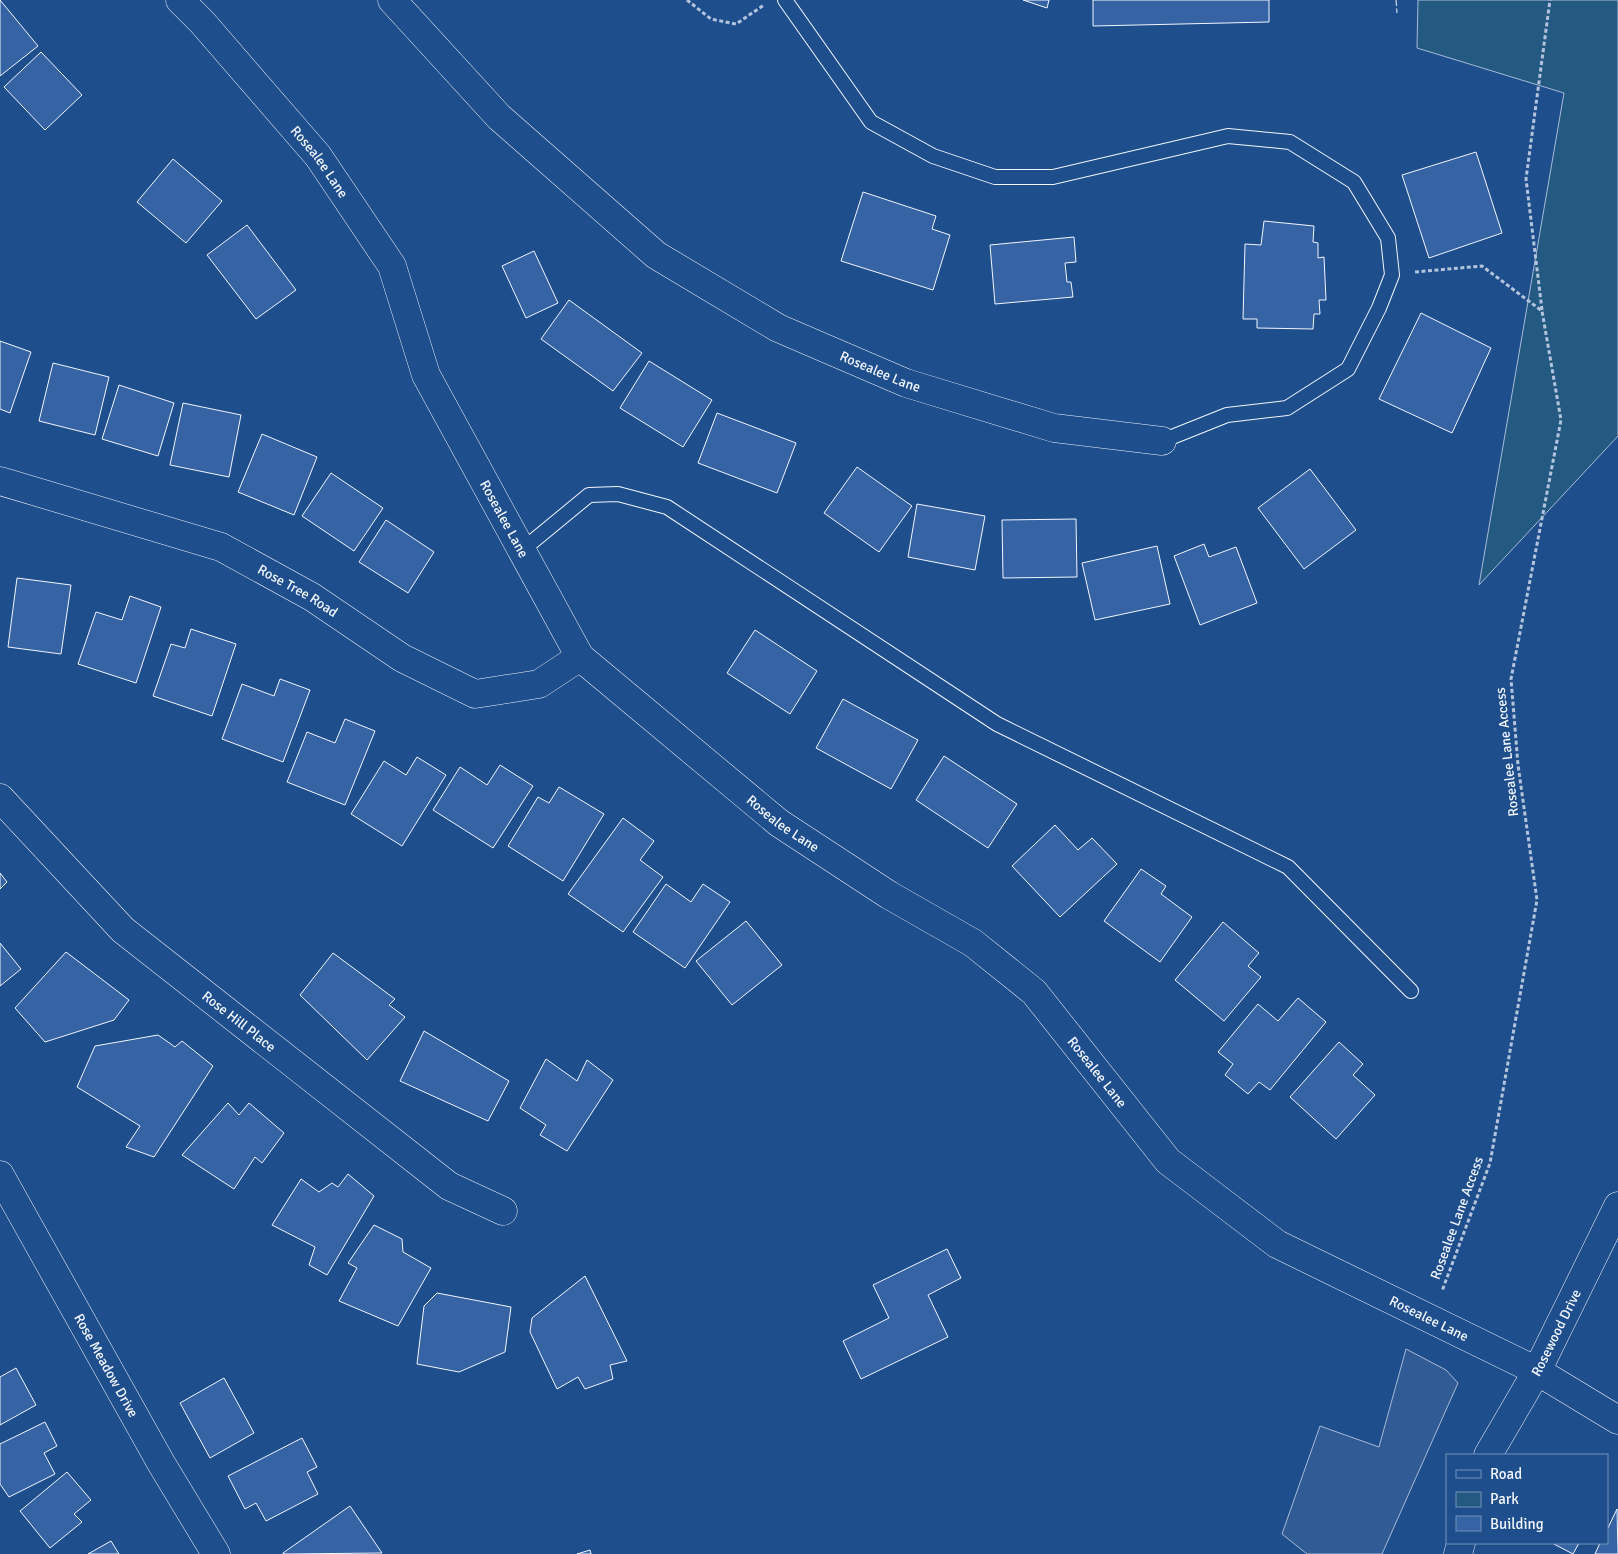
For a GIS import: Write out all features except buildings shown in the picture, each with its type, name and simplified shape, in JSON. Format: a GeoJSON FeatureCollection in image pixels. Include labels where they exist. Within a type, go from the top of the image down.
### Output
{"type":"FeatureCollection","features":[{"type":"Feature","properties":{"kind":"street","name":"Rosealee Lane"},"geometry":{"type":"LineString","coordinates":[[180,0],[202,22],[318,156],[392,266],[426,375],[580,657],[779,823],[889,895],[973,943],[1034,992],[1168,1160],[1277,1244],[1432,1318],[1537,1371],[1618,1420]]}},
{"type":"Feature","properties":{"kind":"street","name":"Rosealee Lane"},"geometry":{"type":"LineString","coordinates":[[392,0],[499,116],[656,255],[778,328],[906,383],[1054,428],[1162,441]]}},
{"type":"Feature","properties":{"kind":"street","name":"Rose Tree Road"},"geometry":{"type":"LineString","coordinates":[[0,481],[221,547],[312,597],[402,658],[475,694],[539,684],[580,657]]}},
{"type":"Feature","properties":{"kind":"street","name":"Rose Hill Place"},"geometry":{"type":"LineString","coordinates":[[0,798],[123,930],[449,1186],[503,1211]]}},
{"type":"Feature","properties":{"kind":"street","name":"Rose Meadow Drive"},"geometry":{"type":"LineString","coordinates":[[0,1175],[161,1463],[216,1554]]}},
{"type":"Feature","properties":{"kind":"street","name":"Rosewood Drive"},"geometry":{"type":"LineString","coordinates":[[1489,1454],[1537,1371],[1618,1206]]}},
{"type":"Feature","properties":{"kind":"lane"},"geometry":{"type":"LineString","coordinates":[[785,0],[871,122],[933,156],[995,177],[1053,177],[1228,136],[1290,142],[1354,182],[1388,238],[1392,275],[1379,308],[1348,370],[1287,408],[1227,415],[1162,441]]}},
{"type":"Feature","properties":{"kind":"lane"},"geometry":{"type":"LineString","coordinates":[[521,551],[589,495],[618,494],[667,508],[997,724],[1288,867],[1411,991]]}},
{"type":"Feature","properties":{"kind":"path"},"geometry":{"type":"LineString","coordinates":[[687,0],[712,19],[736,24],[771,0]]}},
{"type":"Feature","properties":{"kind":"path","name":"Rosealee Lane Access"},"geometry":{"type":"LineString","coordinates":[[1432,1318],[1490,1163],[1537,900],[1518,765],[1511,679],[1561,420],[1542,311],[1526,179],[1550,0]]}},
{"type":"Feature","properties":{"kind":"path"},"geometry":{"type":"LineString","coordinates":[[1392,275],[1482,266],[1542,311]]}},
{"type":"Feature","properties":{"kind":"green space"},"geometry":{"type":"Polygon","coordinates":[[[1418,0],[1618,0],[1618,436],[1479,585],[1564,93],[1417,48],[1418,0]]]}},
{"type":"Feature","properties":{"kind":"shaded area"},"geometry":{"type":"Polygon","coordinates":[[[1406,1349],[1446,1370],[1458,1383],[1382,1554],[1307,1554],[1282,1534],[1320,1426],[1379,1447],[1406,1349]]]}},
{"type":"Feature","properties":{"kind":"fence"},"geometry":{"type":"LineString","coordinates":[[1396,0],[1397,13]]}}]}
